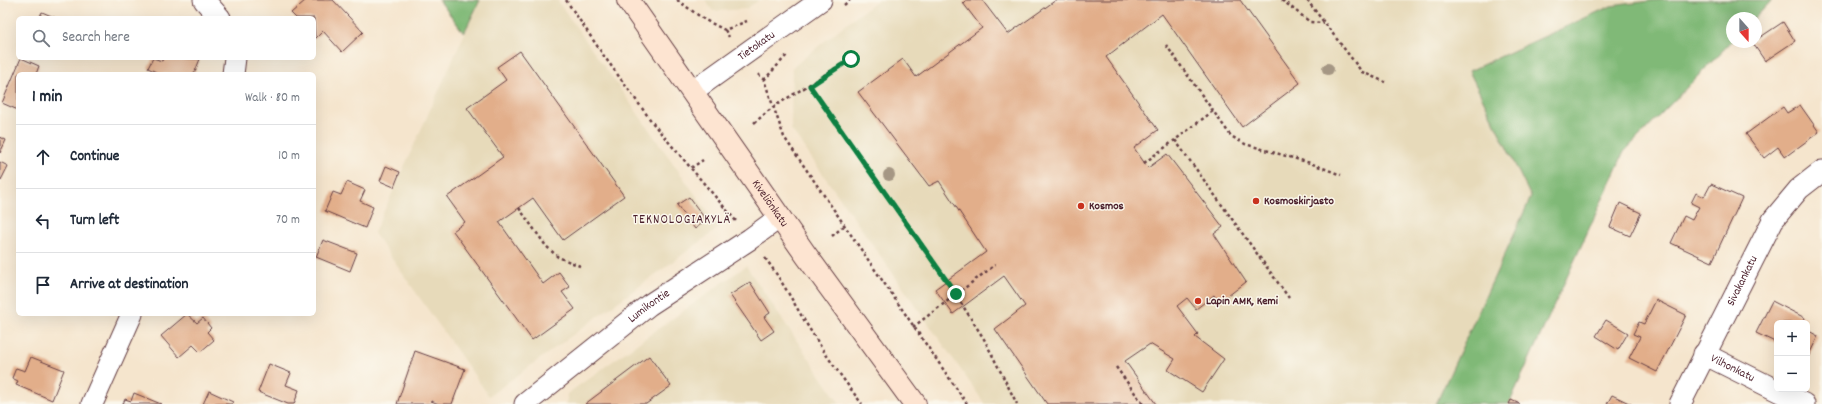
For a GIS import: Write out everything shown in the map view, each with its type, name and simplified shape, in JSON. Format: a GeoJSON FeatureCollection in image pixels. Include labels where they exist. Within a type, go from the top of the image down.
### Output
{"type":"FeatureCollection","features":[{"type":"Feature","properties":{"kind":"main road","name":"Kiveliönkatu"},"geometry":{"type":"LineString","coordinates":[[628,0],[780,217],[915,404]]}},
{"type":"Feature","properties":{"kind":"street"},"geometry":{"type":"LineString","coordinates":[[204,0],[218,16]]}},
{"type":"Feature","properties":{"kind":"street","name":"Tietokatu"},"geometry":{"type":"LineString","coordinates":[[693,91],[821,0]]}},
{"type":"Feature","properties":{"kind":"street"},"geometry":{"type":"LineString","coordinates":[[233,72],[235,60]]}},
{"type":"Feature","properties":{"kind":"street","name":"Sivakankatu"},"geometry":{"type":"LineString","coordinates":[[1680,404],[1773,220],[1799,189],[1822,171]]}},
{"type":"Feature","properties":{"kind":"street","name":"Lumikontie"},"geometry":{"type":"LineString","coordinates":[[526,404],[649,305],[750,239],[780,217]]}},
{"type":"Feature","properties":{"kind":"street"},"geometry":{"type":"LineString","coordinates":[[92,404],[131,316]]}},
{"type":"Feature","properties":{"kind":"street","name":"Vilhonkatu"},"geometry":{"type":"LineString","coordinates":[[1704,354],[1804,404]]}},
{"type":"Feature","properties":{"kind":"path"},"geometry":{"type":"LineString","coordinates":[[566,0],[604,56],[655,126],[732,216]]}},
{"type":"Feature","properties":{"kind":"path"},"geometry":{"type":"LineString","coordinates":[[677,0],[705,20],[725,30],[749,20]]}},
{"type":"Feature","properties":{"kind":"path"},"geometry":{"type":"LineString","coordinates":[[1282,0],[1310,22],[1325,23]]}},
{"type":"Feature","properties":{"kind":"path"},"geometry":{"type":"LineString","coordinates":[[1307,0],[1362,72],[1385,82]]}},
{"type":"Feature","properties":{"kind":"path"},"geometry":{"type":"LineString","coordinates":[[1166,46],[1230,136],[1245,144],[1310,163],[1341,176]]}},
{"type":"Feature","properties":{"kind":"path"},"geometry":{"type":"LineString","coordinates":[[754,123],[773,107],[810,86],[851,59]]}},
{"type":"Feature","properties":{"kind":"path"},"geometry":{"type":"LineString","coordinates":[[764,80],[784,138],[967,404]]}},
{"type":"Feature","properties":{"kind":"path"},"geometry":{"type":"LineString","coordinates":[[810,86],[956,294],[984,339],[1017,404]]}},
{"type":"Feature","properties":{"kind":"path"},"geometry":{"type":"LineString","coordinates":[[1144,163],[1213,112]]}},
{"type":"Feature","properties":{"kind":"path"},"geometry":{"type":"LineString","coordinates":[[1175,140],[1289,298]]}},
{"type":"Feature","properties":{"kind":"path"},"geometry":{"type":"LineString","coordinates":[[691,168],[703,160]]}},
{"type":"Feature","properties":{"kind":"path"},"geometry":{"type":"LineString","coordinates":[[519,208],[546,246],[558,257],[580,266]]}},
{"type":"Feature","properties":{"kind":"path"},"geometry":{"type":"LineString","coordinates":[[832,236],[844,226]]}},
{"type":"Feature","properties":{"kind":"path"},"geometry":{"type":"LineString","coordinates":[[763,255],[779,276],[809,328],[834,366],[862,404]]}},
{"type":"Feature","properties":{"kind":"path"},"geometry":{"type":"LineString","coordinates":[[913,327],[995,265]]}},
{"type":"Feature","properties":{"kind":"path"},"geometry":{"type":"LineString","coordinates":[[1116,367],[1143,404]]}},
{"type":"Feature","properties":{"kind":"shaded area"},"geometry":{"type":"Polygon","coordinates":[[[480,0],[557,0],[719,228],[489,396],[374,233],[480,0]]]}},
{"type":"Feature","properties":{"kind":"shaded area"},"geometry":{"type":"Polygon","coordinates":[[[705,0],[759,0],[746,9],[713,11],[705,0]]]}},
{"type":"Feature","properties":{"kind":"shaded area","name":"Lapin AMK, Kemi"},"geometry":{"type":"Polygon","coordinates":[[[879,0],[1657,0],[1611,6],[1469,71],[1531,197],[1436,404],[985,404],[791,129],[792,68],[848,22],[879,0]]]}},
{"type":"Feature","properties":{"kind":"shaded area"},"geometry":{"type":"Polygon","coordinates":[[[746,266],[840,404],[567,404],[567,394],[746,266]]]}},
{"type":"Feature","properties":{"kind":"green space"},"geometry":{"type":"Polygon","coordinates":[[[439,0],[480,0],[464,33],[439,0]]]}},
{"type":"Feature","properties":{"kind":"green space"},"geometry":{"type":"Polygon","coordinates":[[[1657,0],[1772,0],[1761,12],[1726,12],[1726,47],[1624,152],[1509,404],[1436,404],[1531,197],[1469,71],[1611,6],[1657,0]]]}},
{"type":"Feature","properties":{"kind":"building"},"geometry":{"type":"Polygon","coordinates":[[[306,0],[333,0],[363,32],[342,52],[323,31],[316,38],[316,16],[294,16],[291,13],[306,0]]]}},
{"type":"Feature","properties":{"kind":"building","name":"Kosmos"},"geometry":{"type":"Polygon","coordinates":[[[966,0],[982,0],[1008,34],[1056,0],[1240,0],[1300,83],[1242,127],[1162,14],[1106,57],[1158,130],[1134,148],[1148,168],[1167,154],[1223,227],[1214,234],[1246,282],[1219,303],[1214,295],[1196,309],[1187,298],[1177,306],[1198,334],[1195,337],[1224,359],[1202,392],[1168,370],[1175,359],[1150,344],[1125,361],[1156,404],[1047,404],[995,329],[1025,306],[1004,276],[953,314],[935,289],[986,252],[939,181],[929,186],[858,92],[903,59],[916,77],[982,28],[963,3],[966,0]]]}},
{"type":"Feature","properties":{"kind":"building"},"geometry":{"type":"Polygon","coordinates":[[[42,12],[51,16],[40,16],[42,12]]]}},
{"type":"Feature","properties":{"kind":"building"},"geometry":{"type":"Polygon","coordinates":[[[1783,22],[1795,41],[1765,61],[1756,48],[1762,48],[1762,36],[1783,22]]]}},
{"type":"Feature","properties":{"kind":"building"},"geometry":{"type":"Polygon","coordinates":[[[520,51],[624,196],[563,240],[533,198],[499,222],[543,284],[559,272],[570,287],[562,292],[575,309],[532,340],[453,231],[465,222],[447,197],[503,157],[467,108],[506,80],[497,67],[520,51]]]}},
{"type":"Feature","properties":{"kind":"building"},"geometry":{"type":"Polygon","coordinates":[[[20,60],[26,60],[39,66],[37,72],[16,72],[16,109],[2,103],[20,60]]]}},
{"type":"Feature","properties":{"kind":"building"},"geometry":{"type":"Polygon","coordinates":[[[152,60],[200,60],[195,72],[156,72],[148,68],[152,60]]]}},
{"type":"Feature","properties":{"kind":"building"},"geometry":{"type":"Polygon","coordinates":[[[1800,105],[1819,132],[1785,157],[1778,147],[1764,158],[1746,134],[1783,107],[1787,113],[1800,105]]]}},
{"type":"Feature","properties":{"kind":"building"},"geometry":{"type":"Polygon","coordinates":[[[0,137],[6,140],[0,153],[0,137]]]}},
{"type":"Feature","properties":{"kind":"building"},"geometry":{"type":"Polygon","coordinates":[[[0,162],[8,166],[1,180],[0,179],[0,162]]]}},
{"type":"Feature","properties":{"kind":"building"},"geometry":{"type":"Polygon","coordinates":[[[386,166],[400,172],[394,187],[380,181],[386,166]]]}},
{"type":"Feature","properties":{"kind":"building"},"geometry":{"type":"Polygon","coordinates":[[[347,182],[365,190],[360,201],[373,207],[365,228],[325,211],[333,192],[341,195],[347,182]]]}},
{"type":"Feature","properties":{"kind":"building"},"geometry":{"type":"Polygon","coordinates":[[[1711,184],[1742,198],[1712,262],[1671,243],[1684,216],[1692,220],[1699,207],[1691,203],[1696,193],[1704,197],[1711,184]]]}},
{"type":"Feature","properties":{"kind":"building"},"geometry":{"type":"Polygon","coordinates":[[[689,197],[706,220],[695,229],[677,205],[689,197]]]}},
{"type":"Feature","properties":{"kind":"building"},"geometry":{"type":"Polygon","coordinates":[[[1620,203],[1641,213],[1630,236],[1610,227],[1620,203]]]}},
{"type":"Feature","properties":{"kind":"building"},"geometry":{"type":"Polygon","coordinates":[[[323,240],[357,253],[350,271],[316,257],[323,240]]]}},
{"type":"Feature","properties":{"kind":"building"},"geometry":{"type":"Polygon","coordinates":[[[750,282],[770,313],[764,317],[774,331],[761,340],[730,295],[750,282]]]}},
{"type":"Feature","properties":{"kind":"building"},"geometry":{"type":"Polygon","coordinates":[[[1656,300],[1686,315],[1657,372],[1629,358],[1640,337],[1633,334],[1639,322],[1644,324],[1656,300]]]}},
{"type":"Feature","properties":{"kind":"building"},"geometry":{"type":"Polygon","coordinates":[[[1772,301],[1805,318],[1804,320],[1774,320],[1774,342],[1756,333],[1772,301]]]}},
{"type":"Feature","properties":{"kind":"building"},"geometry":{"type":"Polygon","coordinates":[[[185,316],[189,316],[197,323],[203,318],[211,328],[207,332],[214,340],[200,352],[193,345],[179,357],[161,336],[185,316]]]}},
{"type":"Feature","properties":{"kind":"building"},"geometry":{"type":"Polygon","coordinates":[[[1606,320],[1628,333],[1618,350],[1596,336],[1606,320]]]}},
{"type":"Feature","properties":{"kind":"building"},"geometry":{"type":"Polygon","coordinates":[[[1810,332],[1818,336],[1810,353],[1810,332]]]}},
{"type":"Feature","properties":{"kind":"building"},"geometry":{"type":"Polygon","coordinates":[[[415,351],[465,369],[452,404],[439,404],[431,401],[430,404],[397,404],[415,351]]]}},
{"type":"Feature","properties":{"kind":"building"},"geometry":{"type":"Polygon","coordinates":[[[649,356],[671,386],[646,404],[585,404],[649,356]]]}},
{"type":"Feature","properties":{"kind":"building"},"geometry":{"type":"Polygon","coordinates":[[[31,357],[64,370],[52,400],[16,385],[18,381],[12,378],[16,368],[25,371],[31,357]]]}},
{"type":"Feature","properties":{"kind":"building"},"geometry":{"type":"Polygon","coordinates":[[[269,364],[291,373],[286,385],[299,390],[294,404],[288,404],[258,392],[269,364]]]}},
{"type":"Feature","properties":{"kind":"building"},"geometry":{"type":"Polygon","coordinates":[[[209,391],[233,402],[232,404],[203,404],[209,391]]]}},
{"type":"Feature","properties":{"kind":"building"},"geometry":{"type":"Polygon","coordinates":[[[134,393],[161,404],[123,404],[125,399],[131,401],[134,393]]]}},
{"type":"Feature","properties":{"kind":"building"},"geometry":{"type":"Polygon","coordinates":[[[1612,395],[1631,404],[1607,404],[1612,395]]]}},
{"type":"Feature","properties":{"kind":"building"},"geometry":{"type":"Polygon","coordinates":[[[1511,400],[1520,404],[1509,404],[1511,400]]]}},
{"type":"Feature","properties":{"kind":"place","name":"Kosmoskirjasto"},"geometry":{"type":"Point","coordinates":[1256,201]}},
{"type":"Feature","properties":{"kind":"place","name":"Kosmos"},"geometry":{"type":"Point","coordinates":[1081,206]}},
{"type":"Feature","properties":{"kind":"place","name":"Lapin AMK, Kemi"},"geometry":{"type":"Point","coordinates":[1198,301]}},
{"type":"Feature","properties":{"kind":"district","name":"TEKNOLOGIAKYLÄ"},"geometry":{"type":"Point","coordinates":[682,220]}},
{"type":"Feature","properties":{"kind":"route"},"geometry":{"type":"LineString","coordinates":[[851,59],[810,86],[956,294]]}}]}
